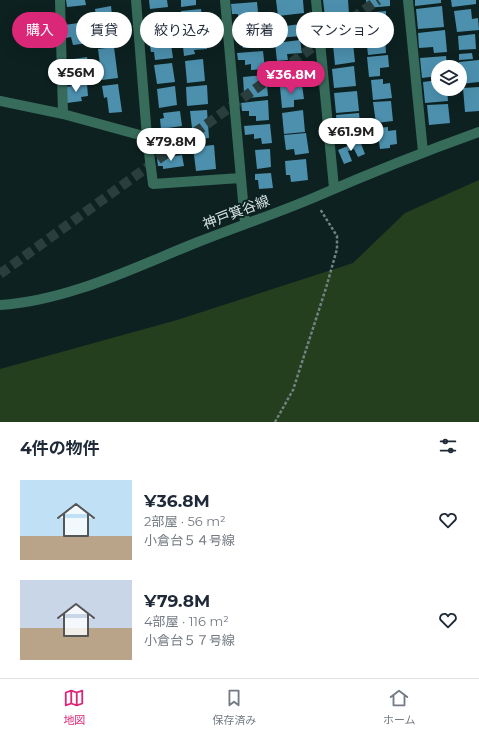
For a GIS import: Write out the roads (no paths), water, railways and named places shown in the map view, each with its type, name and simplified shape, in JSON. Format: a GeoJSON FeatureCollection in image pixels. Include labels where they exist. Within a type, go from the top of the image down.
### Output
{"type":"FeatureCollection","features":[{"type":"Feature","properties":{"kind":"street"},"geometry":{"type":"LineString","coordinates":[[60,0],[63,114]]}},
{"type":"Feature","properties":{"kind":"street"},"geometry":{"type":"LineString","coordinates":[[136,0],[147,137],[153,184],[240,178]]}},
{"type":"Feature","properties":{"kind":"street"},"geometry":{"type":"LineString","coordinates":[[225,0],[245,223]]}},
{"type":"Feature","properties":{"kind":"street"},"geometry":{"type":"LineString","coordinates":[[316,0],[334,188]]}},
{"type":"Feature","properties":{"kind":"street"},"geometry":{"type":"LineString","coordinates":[[408,0],[423,152]]}},
{"type":"Feature","properties":{"kind":"street"},"geometry":{"type":"LineString","coordinates":[[0,101],[63,114],[147,137]]}},
{"type":"Feature","properties":{"kind":"street","name":"神戸箕谷線"},"geometry":{"type":"LineString","coordinates":[[0,305],[33,301],[95,283],[245,223],[313,198],[423,152],[479,132]]}},
{"type":"Feature","properties":{"kind":"tunnel"},"geometry":{"type":"LineString","coordinates":[[0,274],[378,0]]}}]}
